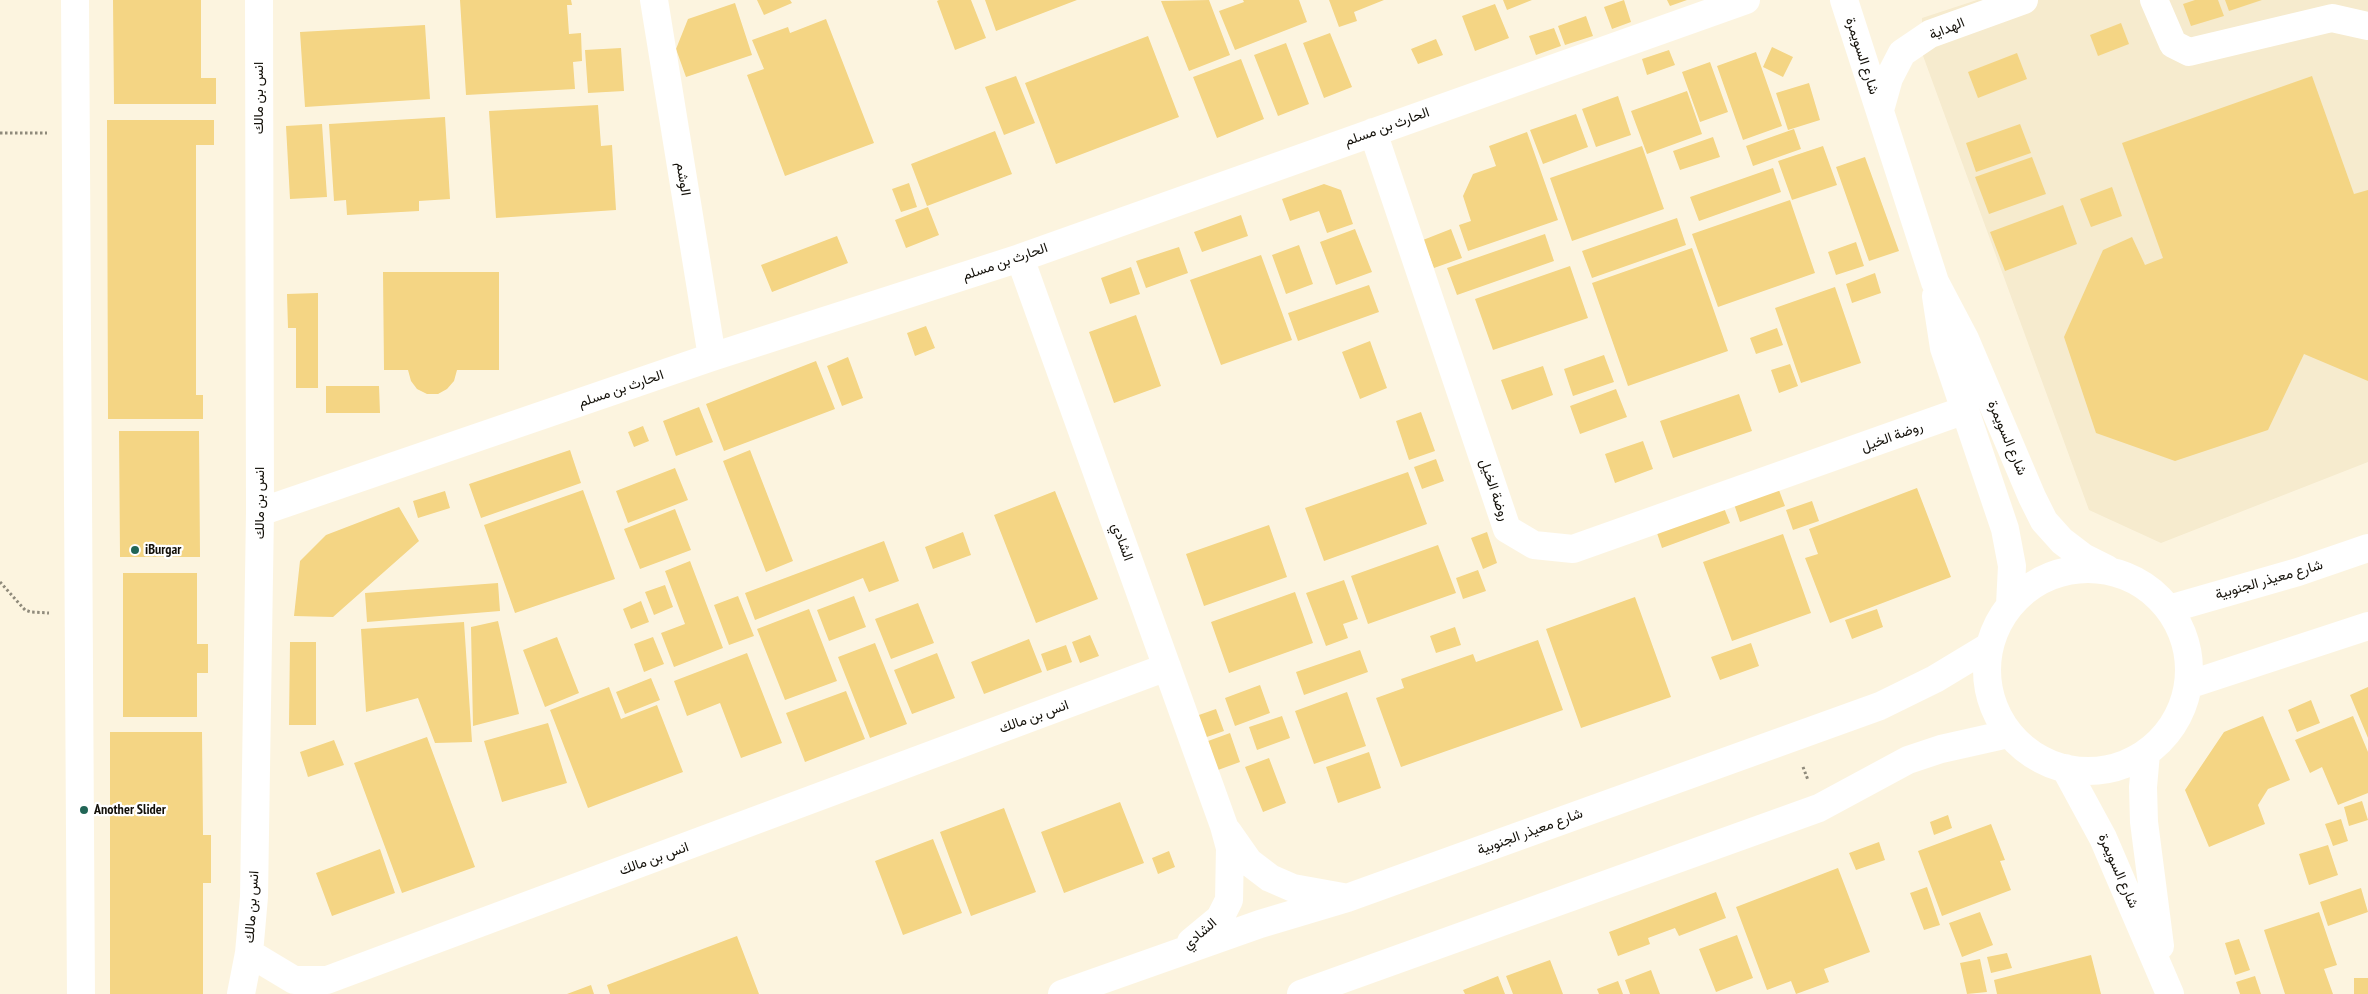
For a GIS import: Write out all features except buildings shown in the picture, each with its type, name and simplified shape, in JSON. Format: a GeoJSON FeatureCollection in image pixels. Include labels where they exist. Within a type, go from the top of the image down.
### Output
{"type":"FeatureCollection","features":[{"type":"Feature","properties":{"kind":"street"},"geometry":{"type":"LineString","coordinates":[[76,0],[81,994]]}},
{"type":"Feature","properties":{"kind":"street","name":"انس بن مالك"},"geometry":{"type":"LineString","coordinates":[[259,0],[260,512],[254,898],[249,953],[294,980],[327,980],[1167,668]]}},
{"type":"Feature","properties":{"kind":"street","name":"الوشم"},"geometry":{"type":"LineString","coordinates":[[654,0],[712,358]]}},
{"type":"Feature","properties":{"kind":"street","name":"الحارث بن مسلم"},"geometry":{"type":"LineString","coordinates":[[260,512],[306,498],[712,358],[1020,258],[1746,0]]}},
{"type":"Feature","properties":{"kind":"street","name":"شارع السويمرة"},"geometry":{"type":"LineString","coordinates":[[1844,0],[1935,282],[1965,339],[2032,497],[2044,520],[2069,546],[2083,557],[2143,584],[2158,596],[2178,622],[2186,645],[2190,669],[2188,685],[2185,699],[2173,725],[2164,737],[2146,753],[2124,765],[2101,771],[2076,771],[2035,756],[2008,734]]}},
{"type":"Feature","properties":{"kind":"street","name":"الهداية"},"geometry":{"type":"LineString","coordinates":[[1880,110],[1889,78],[1902,54],[1930,34],[2024,0]]}},
{"type":"Feature","properties":{"kind":"street"},"geometry":{"type":"LineString","coordinates":[[2154,0],[2173,44],[2189,52],[2332,18],[2355,0]]}},
{"type":"Feature","properties":{"kind":"street"},"geometry":{"type":"LineString","coordinates":[[2332,18],[2368,26]]}},
{"type":"Feature","properties":{"kind":"street","name":"روضة الخيل"},"geometry":{"type":"LineString","coordinates":[[1373,132],[1507,529],[1534,545],[1574,549],[1965,410]]}},
{"type":"Feature","properties":{"kind":"street","name":"الشادي"},"geometry":{"type":"LineString","coordinates":[[1020,258],[1224,826],[1230,848],[1229,900],[1220,918],[1177,954]]}},
{"type":"Feature","properties":{"kind":"street","name":"شارع السويمرة"},"geometry":{"type":"LineString","coordinates":[[1935,282],[1938,316],[1944,348],[2005,529],[2012,566],[2010,605]]}},
{"type":"Feature","properties":{"kind":"street","name":"شارع معيذر الجنوبية"},"geometry":{"type":"LineString","coordinates":[[2169,609],[2298,572],[2368,548]]}},
{"type":"Feature","properties":{"kind":"street"},"geometry":{"type":"LineString","coordinates":[[1313,992],[1818,808],[1908,760],[1941,749],[2008,734],[1993,707],[1988,693],[1986,678],[1988,647],[2000,618],[2021,593],[2040,580],[2062,572],[2084,569],[2107,569]]}},
{"type":"Feature","properties":{"kind":"street"},"geometry":{"type":"LineString","coordinates":[[2188,685],[2368,626]]}},
{"type":"Feature","properties":{"kind":"street","name":"شارع معيذر الجنوبية"},"geometry":{"type":"LineString","coordinates":[[1062,994],[1260,924],[1347,898],[1880,706],[1962,664],[1988,647]]}},
{"type":"Feature","properties":{"kind":"street","name":"شارع السويمرة"},"geometry":{"type":"LineString","coordinates":[[2146,753],[2143,787],[2144,822],[2167,986]]}},
{"type":"Feature","properties":{"kind":"street","name":"شارع السويمرة"},"geometry":{"type":"LineString","coordinates":[[2065,768],[2103,838],[2167,986]]}},
{"type":"Feature","properties":{"kind":"street","name":"الشادي"},"geometry":{"type":"LineString","coordinates":[[1224,826],[1249,862],[1270,878],[1293,888],[1347,898]]}},
{"type":"Feature","properties":{"kind":"street"},"geometry":{"type":"LineString","coordinates":[[242,994],[249,953]]}},
{"type":"Feature","properties":{"kind":"path"},"geometry":{"type":"LineString","coordinates":[[0,133],[76,133]]}},
{"type":"Feature","properties":{"kind":"path"},"geometry":{"type":"LineString","coordinates":[[0,582],[20,605],[30,612],[79,611]]}},
{"type":"Feature","properties":{"kind":"path"},"geometry":{"type":"LineString","coordinates":[[1792,737],[1818,808]]}},
{"type":"Feature","properties":{"kind":"shaded area"},"geometry":{"type":"Polygon","coordinates":[[[1977,0],[2368,0],[2368,462],[2161,543],[2089,510],[1922,53],[1922,18],[1977,0]]]}},
{"type":"Feature","properties":{"kind":"place","name":"iBurgar"},"geometry":{"type":"Point","coordinates":[135,550]}},
{"type":"Feature","properties":{"kind":"place","name":"Another Slider"},"geometry":{"type":"Point","coordinates":[84,810]}}]}
